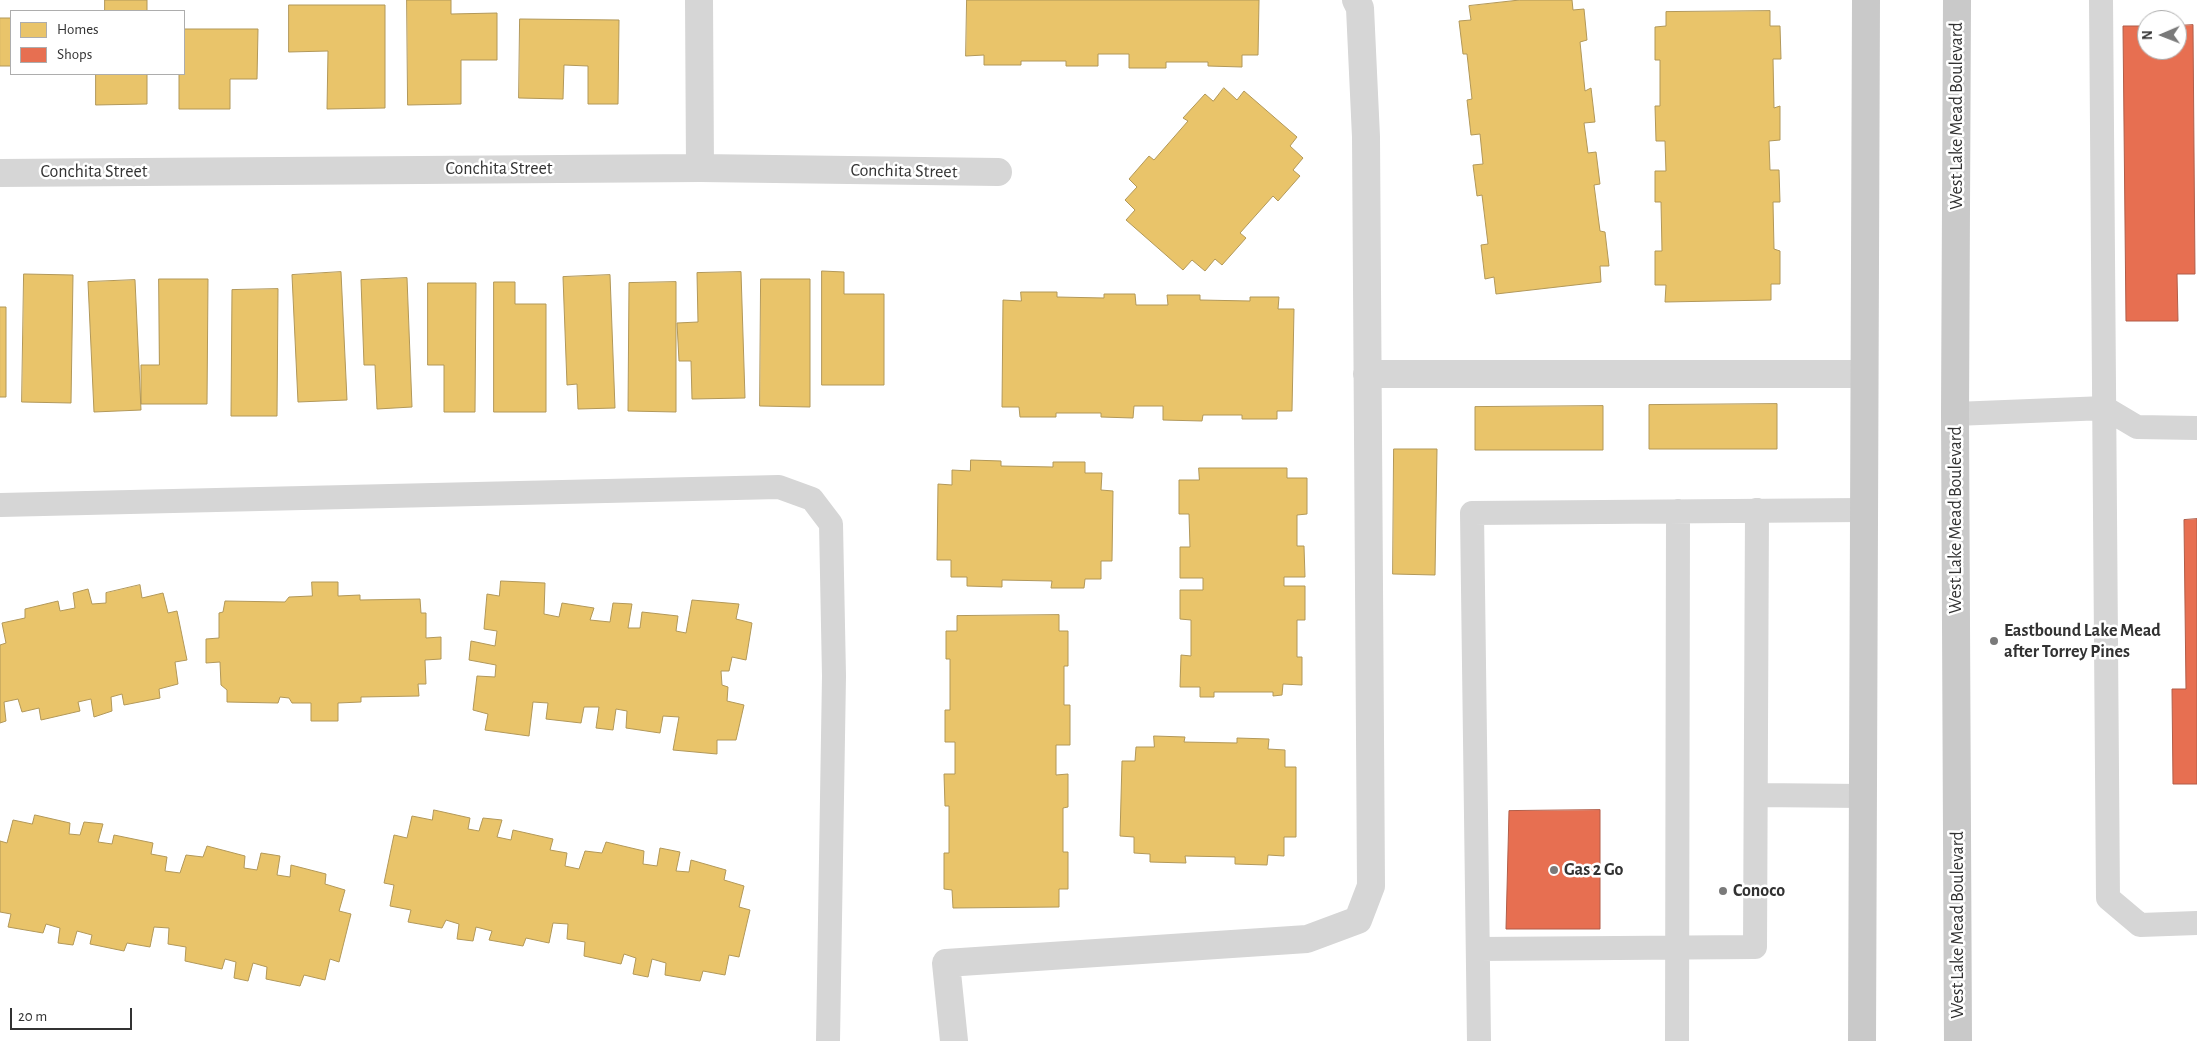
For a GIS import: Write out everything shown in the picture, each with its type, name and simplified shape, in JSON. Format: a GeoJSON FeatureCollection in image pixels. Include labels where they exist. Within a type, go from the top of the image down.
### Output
{"type":"FeatureCollection","features":[{"type":"Feature","properties":{"kind":"main road"},"geometry":{"type":"LineString","coordinates":[[1862,1041],[1863,374],[1866,0]]}},
{"type":"Feature","properties":{"kind":"main road","name":"West Lake Mead Boulevard"},"geometry":{"type":"LineString","coordinates":[[1957,0],[1955,414],[1958,1041]]}},
{"type":"Feature","properties":{"kind":"street"},"geometry":{"type":"LineString","coordinates":[[700,0],[700,168]]}},
{"type":"Feature","properties":{"kind":"street"},"geometry":{"type":"LineString","coordinates":[[954,1041],[946,963],[1307,939],[1358,920],[1371,886],[1366,137],[1360,8],[1356,0]]}},
{"type":"Feature","properties":{"kind":"street","name":"Conchita Street"},"geometry":{"type":"LineString","coordinates":[[0,173],[700,168],[998,172]]}},
{"type":"Feature","properties":{"kind":"street"},"geometry":{"type":"LineString","coordinates":[[1367,374],[1863,374]]}},
{"type":"Feature","properties":{"kind":"lane"},"geometry":{"type":"LineString","coordinates":[[2101,0],[2108,898],[2140,925],[2197,923]]}},
{"type":"Feature","properties":{"kind":"lane"},"geometry":{"type":"LineString","coordinates":[[1955,414],[2105,408],[2137,427],[2197,428]]}},
{"type":"Feature","properties":{"kind":"lane"},"geometry":{"type":"LineString","coordinates":[[0,505],[779,487],[812,499],[831,524],[834,676],[828,1041]]}},
{"type":"Feature","properties":{"kind":"lane"},"geometry":{"type":"LineString","coordinates":[[1479,950],[1756,947],[1757,510]]}},
{"type":"Feature","properties":{"kind":"lane"},"geometry":{"type":"LineString","coordinates":[[1479,1041],[1472,513],[1863,510]]}},
{"type":"Feature","properties":{"kind":"lane"},"geometry":{"type":"LineString","coordinates":[[1677,1041],[1678,511]]}},
{"type":"Feature","properties":{"kind":"lane"},"geometry":{"type":"LineString","coordinates":[[1756,796],[1863,796]]}},
{"type":"Feature","properties":{"kind":"building: Homes"},"geometry":{"type":"Polygon","coordinates":[[[105,0],[147,0],[147,10],[105,10],[105,0]]]}},
{"type":"Feature","properties":{"kind":"building: Homes"},"geometry":{"type":"Polygon","coordinates":[[[407,0],[451,0],[451,14],[497,13],[497,60],[461,60],[461,104],[408,105],[407,0]]]}},
{"type":"Feature","properties":{"kind":"building: Homes"},"geometry":{"type":"Polygon","coordinates":[[[967,0],[1259,0],[1258,55],[1242,55],[1242,67],[1208,66],[1208,62],[1166,62],[1166,68],[1129,68],[1129,54],[1098,54],[1098,66],[1066,66],[1066,61],[1021,61],[1021,65],[984,65],[984,55],[966,56],[967,0]]]}},
{"type":"Feature","properties":{"kind":"building: Homes"},"geometry":{"type":"Polygon","coordinates":[[[1520,0],[1572,0],[1573,10],[1584,9],[1587,40],[1580,42],[1585,91],[1591,88],[1595,122],[1584,123],[1588,153],[1596,152],[1600,184],[1594,185],[1600,231],[1605,232],[1609,266],[1600,266],[1601,282],[1496,294],[1494,277],[1485,279],[1481,245],[1488,244],[1482,195],[1477,196],[1473,165],[1483,164],[1480,134],[1471,135],[1467,100],[1472,99],[1467,54],[1463,54],[1459,21],[1471,20],[1469,6],[1520,0]]]}},
{"type":"Feature","properties":{"kind":"building: Homes"},"geometry":{"type":"Polygon","coordinates":[[[289,5],[385,5],[385,108],[327,109],[328,51],[289,52],[289,5]]]}},
{"type":"Feature","properties":{"kind":"building: Homes"},"geometry":{"type":"Polygon","coordinates":[[[1770,11],[1770,26],[1780,26],[1781,59],[1773,59],[1774,108],[1780,106],[1780,140],[1769,141],[1770,170],[1779,170],[1780,202],[1773,202],[1774,249],[1780,251],[1780,284],[1771,284],[1771,300],[1665,302],[1666,285],[1655,285],[1655,251],[1662,251],[1661,202],[1655,202],[1655,171],[1666,171],[1665,141],[1656,141],[1655,106],[1660,106],[1660,60],[1655,60],[1655,27],[1666,26],[1666,12],[1770,11]]]}},
{"type":"Feature","properties":{"kind":"building: Homes"},"geometry":{"type":"Polygon","coordinates":[[[0,18],[10,18],[10,66],[0,66],[0,18]]]}},
{"type":"Feature","properties":{"kind":"building: Homes"},"geometry":{"type":"Polygon","coordinates":[[[520,19],[619,20],[618,104],[588,104],[588,66],[564,65],[563,99],[519,98],[520,19]]]}},
{"type":"Feature","properties":{"kind":"building: Homes"},"geometry":{"type":"Polygon","coordinates":[[[185,29],[258,29],[257,79],[230,79],[230,109],[179,109],[179,75],[185,75],[185,29]]]}},
{"type":"Feature","properties":{"kind":"building: Homes"},"geometry":{"type":"Polygon","coordinates":[[[96,75],[147,75],[147,104],[96,105],[96,75]]]}},
{"type":"Feature","properties":{"kind":"building: Homes"},"geometry":{"type":"Polygon","coordinates":[[[1224,88],[1237,100],[1244,91],[1297,137],[1290,146],[1303,158],[1293,170],[1300,176],[1278,201],[1273,196],[1240,233],[1246,238],[1222,265],[1215,259],[1205,271],[1192,260],[1183,270],[1126,220],[1135,210],[1125,200],[1137,187],[1129,179],[1149,156],[1154,160],[1188,121],[1183,118],[1205,94],[1213,101],[1224,88]]]}},
{"type":"Feature","properties":{"kind":"building: Homes"},"geometry":{"type":"Polygon","coordinates":[[[822,271],[844,272],[844,294],[884,294],[884,385],[822,385],[822,271]]]}},
{"type":"Feature","properties":{"kind":"building: Homes"},"geometry":{"type":"Polygon","coordinates":[[[341,272],[347,400],[298,402],[292,275],[341,272]]]}},
{"type":"Feature","properties":{"kind":"building: Homes"},"geometry":{"type":"Polygon","coordinates":[[[741,272],[745,398],[692,399],[691,361],[679,361],[677,323],[698,322],[697,273],[741,272]]]}},
{"type":"Feature","properties":{"kind":"building: Homes"},"geometry":{"type":"Polygon","coordinates":[[[24,274],[73,275],[71,403],[22,402],[24,274]]]}},
{"type":"Feature","properties":{"kind":"building: Homes"},"geometry":{"type":"Polygon","coordinates":[[[610,275],[615,408],[578,409],[577,384],[567,385],[563,277],[610,275]]]}},
{"type":"Feature","properties":{"kind":"building: Homes"},"geometry":{"type":"Polygon","coordinates":[[[407,278],[412,407],[377,409],[375,365],[364,365],[361,280],[407,278]]]}},
{"type":"Feature","properties":{"kind":"building: Homes"},"geometry":{"type":"Polygon","coordinates":[[[159,279],[208,279],[207,404],[141,404],[141,365],[159,365],[159,279]]]}},
{"type":"Feature","properties":{"kind":"building: Homes"},"geometry":{"type":"Polygon","coordinates":[[[761,279],[810,279],[810,407],[760,406],[761,279]]]}},
{"type":"Feature","properties":{"kind":"building: Homes"},"geometry":{"type":"Polygon","coordinates":[[[135,280],[141,410],[94,412],[88,282],[135,280]]]}},
{"type":"Feature","properties":{"kind":"building: Homes"},"geometry":{"type":"Polygon","coordinates":[[[494,282],[515,282],[515,304],[546,304],[546,412],[494,412],[494,282]]]}},
{"type":"Feature","properties":{"kind":"building: Homes"},"geometry":{"type":"Polygon","coordinates":[[[676,282],[676,412],[628,411],[629,283],[676,282]]]}},
{"type":"Feature","properties":{"kind":"building: Homes"},"geometry":{"type":"Polygon","coordinates":[[[428,283],[476,283],[475,412],[444,412],[444,365],[428,365],[428,283]]]}},
{"type":"Feature","properties":{"kind":"building: Homes"},"geometry":{"type":"Polygon","coordinates":[[[278,289],[277,416],[231,416],[232,290],[278,289]]]}},
{"type":"Feature","properties":{"kind":"building: Homes"},"geometry":{"type":"Polygon","coordinates":[[[1021,292],[1057,292],[1057,297],[1104,298],[1104,294],[1135,294],[1136,305],[1168,305],[1167,295],[1200,295],[1200,300],[1250,301],[1250,297],[1279,297],[1278,309],[1294,309],[1292,411],[1277,411],[1277,419],[1242,419],[1242,415],[1203,415],[1202,421],[1163,420],[1163,406],[1134,406],[1133,418],[1101,417],[1101,413],[1056,413],[1056,417],[1020,417],[1019,407],[1002,407],[1003,300],[1021,301],[1021,292]]]}},
{"type":"Feature","properties":{"kind":"building: Homes"},"geometry":{"type":"Polygon","coordinates":[[[0,307],[6,307],[6,397],[0,397],[0,307]]]}},
{"type":"Feature","properties":{"kind":"building: Homes"},"geometry":{"type":"Polygon","coordinates":[[[1777,404],[1777,449],[1649,449],[1649,405],[1777,404]]]}},
{"type":"Feature","properties":{"kind":"building: Homes"},"geometry":{"type":"Polygon","coordinates":[[[1603,406],[1603,450],[1475,450],[1475,407],[1603,406]]]}},
{"type":"Feature","properties":{"kind":"building: Homes"},"geometry":{"type":"Polygon","coordinates":[[[1394,449],[1437,449],[1435,575],[1393,574],[1394,449]]]}},
{"type":"Feature","properties":{"kind":"building: Homes"},"geometry":{"type":"Polygon","coordinates":[[[971,460],[1001,461],[1001,466],[1053,467],[1053,462],[1085,462],[1085,473],[1102,473],[1101,490],[1113,491],[1112,561],[1101,561],[1101,579],[1085,579],[1084,588],[1051,588],[1052,581],[1002,580],[1002,587],[967,586],[967,577],[951,577],[951,560],[937,560],[938,484],[952,485],[952,470],[970,471],[971,460]]]}},
{"type":"Feature","properties":{"kind":"building: Homes"},"geometry":{"type":"Polygon","coordinates":[[[1199,468],[1287,468],[1287,478],[1307,478],[1307,514],[1297,515],[1297,546],[1304,546],[1305,577],[1284,577],[1284,586],[1305,586],[1305,620],[1297,620],[1297,657],[1302,657],[1302,685],[1283,684],[1282,695],[1273,696],[1273,692],[1214,692],[1214,697],[1200,697],[1200,687],[1180,687],[1181,655],[1191,656],[1191,620],[1180,619],[1180,590],[1203,590],[1203,578],[1180,578],[1180,547],[1190,547],[1189,514],[1179,514],[1179,480],[1199,480],[1199,468]]]}},
{"type":"Feature","properties":{"kind":"building: Homes"},"geometry":{"type":"Polygon","coordinates":[[[501,581],[545,583],[544,614],[559,617],[562,603],[594,608],[590,620],[610,622],[613,603],[632,604],[628,628],[640,628],[642,612],[678,616],[676,631],[686,633],[692,600],[739,604],[736,619],[752,623],[746,660],[732,657],[729,671],[721,671],[722,685],[728,687],[727,701],[744,705],[736,740],[717,740],[717,754],[673,750],[679,717],[663,716],[660,733],[626,728],[627,711],[616,709],[613,730],[596,728],[599,707],[584,707],[581,723],[546,719],[548,703],[533,702],[529,736],[485,730],[488,714],[473,710],[477,676],[495,677],[496,665],[469,660],[471,641],[495,646],[497,631],[484,629],[487,594],[499,596],[501,581]]]}},
{"type":"Feature","properties":{"kind":"building: Homes"},"geometry":{"type":"Polygon","coordinates":[[[312,582],[338,582],[338,596],[360,595],[360,600],[420,599],[421,613],[426,613],[426,638],[441,637],[441,659],[425,660],[426,684],[418,684],[419,696],[361,697],[361,702],[338,703],[338,721],[311,721],[311,703],[292,703],[289,698],[280,697],[278,703],[227,702],[227,690],[221,685],[220,662],[206,663],[206,639],[219,638],[219,613],[223,612],[225,601],[285,602],[289,597],[312,596],[312,582]]]}},
{"type":"Feature","properties":{"kind":"building: Homes"},"geometry":{"type":"Polygon","coordinates":[[[140,585],[142,598],[163,593],[168,613],[177,611],[187,660],[175,662],[178,684],[159,689],[160,698],[124,705],[122,694],[111,697],[112,711],[94,717],[91,699],[78,702],[80,711],[41,720],[39,708],[22,712],[18,699],[4,702],[6,721],[0,723],[0,645],[6,643],[2,623],[25,618],[25,609],[58,601],[60,611],[75,608],[73,593],[88,589],[92,604],[106,603],[106,593],[140,585]]]}},
{"type":"Feature","properties":{"kind":"building: Homes"},"geometry":{"type":"Polygon","coordinates":[[[1059,615],[1059,631],[1068,631],[1068,666],[1064,666],[1064,705],[1070,705],[1070,745],[1056,745],[1056,775],[1068,774],[1068,807],[1063,808],[1063,852],[1068,852],[1068,889],[1059,889],[1059,907],[953,908],[952,890],[944,889],[944,853],[949,853],[949,806],[945,806],[944,774],[955,774],[955,742],[945,742],[945,710],[950,710],[950,659],[946,659],[946,631],[957,631],[957,616],[1059,615]]]}},
{"type":"Feature","properties":{"kind":"building: Homes"},"geometry":{"type":"Polygon","coordinates":[[[1154,736],[1185,737],[1184,742],[1237,743],[1237,738],[1269,739],[1268,749],[1285,750],[1285,767],[1296,767],[1296,837],[1284,837],[1284,856],[1268,855],[1267,865],[1235,864],[1235,857],[1185,856],[1186,863],[1150,862],[1150,854],[1134,853],[1134,837],[1120,836],[1122,761],[1135,761],[1136,747],[1154,747],[1154,736]]]}},
{"type":"Feature","properties":{"kind":"building: Homes"},"geometry":{"type":"Polygon","coordinates":[[[434,810],[470,818],[468,829],[479,831],[483,818],[502,820],[497,837],[511,840],[513,830],[553,839],[550,850],[567,853],[565,866],[579,869],[585,851],[602,853],[606,842],[644,851],[643,864],[657,866],[660,848],[680,852],[676,871],[689,872],[691,860],[726,870],[724,880],[744,886],[739,907],[750,910],[739,957],[729,955],[725,975],[703,971],[700,981],[665,975],[666,963],[652,959],[648,977],[633,974],[636,958],[624,954],[621,964],[584,956],[585,942],[567,939],[568,924],[553,923],[549,943],[526,938],[523,946],[489,940],[492,931],[476,927],[473,941],[457,939],[459,924],[446,920],[442,928],[408,922],[411,910],[390,906],[394,885],[384,883],[394,835],[407,838],[412,816],[432,820],[434,810]]]}},
{"type":"Feature","properties":{"kind":"building: Homes"},"geometry":{"type":"Polygon","coordinates":[[[35,815],[70,823],[69,834],[80,835],[84,822],[103,824],[98,842],[112,844],[114,835],[153,843],[151,854],[167,857],[165,871],[180,873],[186,855],[203,857],[207,846],[245,856],[244,868],[257,870],[261,853],[280,856],[277,875],[290,877],[291,865],[326,874],[325,884],[345,890],[339,911],[351,914],[339,962],[330,959],[325,980],[304,975],[300,986],[266,979],[267,967],[253,963],[248,981],[234,978],[236,962],[225,959],[222,969],[185,961],[186,947],[168,944],[169,928],[154,927],[150,947],[127,943],[124,951],[90,944],[92,935],[77,931],[73,945],[58,943],[60,928],[46,924],[43,933],[8,927],[11,914],[0,912],[0,841],[7,843],[13,820],[32,824],[35,815]]]}},
{"type":"Feature","properties":{"kind":"building: Shops"},"geometry":{"type":"Polygon","coordinates":[[[2187,25],[2193,25],[2195,274],[2177,274],[2178,321],[2126,321],[2123,26],[2137,26],[2137,60],[2187,60],[2187,25]]]}},
{"type":"Feature","properties":{"kind":"building: Shops"},"geometry":{"type":"Polygon","coordinates":[[[2197,519],[2197,784],[2173,784],[2172,689],[2186,689],[2184,520],[2197,519]]]}},
{"type":"Feature","properties":{"kind":"building: Shops","name":"Gas 2 Go"},"geometry":{"type":"Polygon","coordinates":[[[1600,810],[1600,929],[1506,929],[1509,811],[1600,810]]]}},
{"type":"Feature","properties":{"kind":"place","name":"Eastbound Lake Mead after Torrey Pines"},"geometry":{"type":"Point","coordinates":[1994,641]}},
{"type":"Feature","properties":{"kind":"place","name":"Gas 2 Go"},"geometry":{"type":"Point","coordinates":[1554,870]}},
{"type":"Feature","properties":{"kind":"place","name":"Conoco"},"geometry":{"type":"Point","coordinates":[1723,891]}}]}
